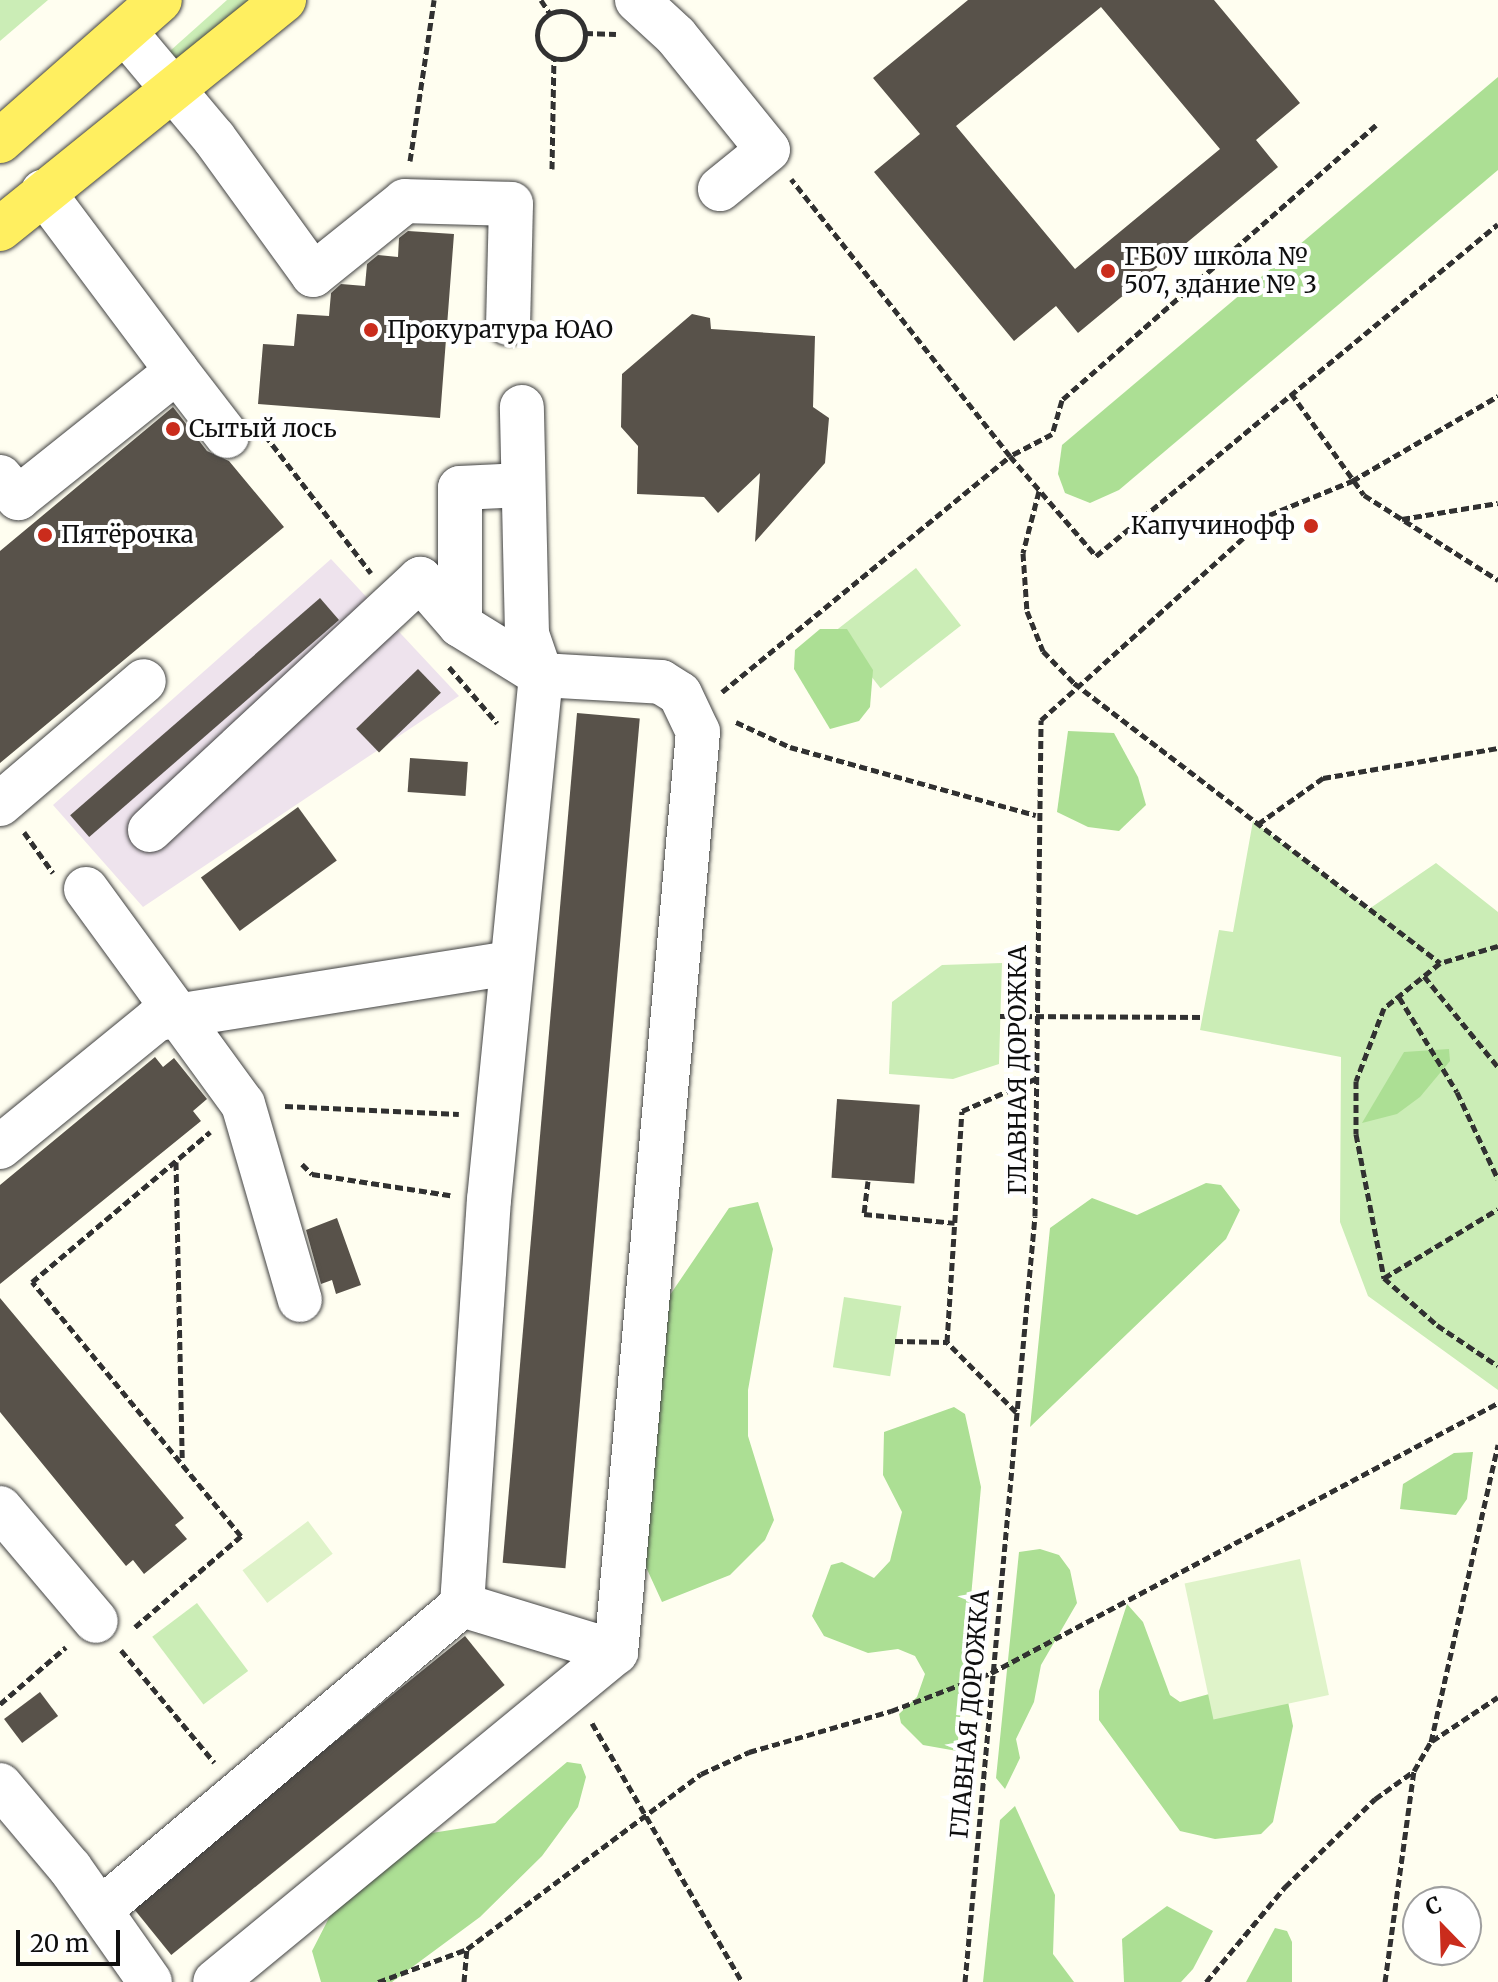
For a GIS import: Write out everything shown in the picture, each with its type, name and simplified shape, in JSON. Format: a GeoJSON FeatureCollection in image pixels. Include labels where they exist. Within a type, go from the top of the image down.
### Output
{"type":"FeatureCollection","features":[{"type":"Feature","properties":{"kind":"main road"},"geometry":{"type":"LineString","coordinates":[[0,141],[160,0]]}},
{"type":"Feature","properties":{"kind":"main road"},"geometry":{"type":"LineString","coordinates":[[0,229],[284,0]]}},
{"type":"Feature","properties":{"kind":"street"},"geometry":{"type":"LineString","coordinates":[[637,0],[676,36],[768,150],[720,189]]}},
{"type":"Feature","properties":{"kind":"street"},"geometry":{"type":"LineString","coordinates":[[125,32],[173,89],[313,275],[405,201],[511,204],[508,323]]}},
{"type":"Feature","properties":{"kind":"street"},"geometry":{"type":"LineString","coordinates":[[43,192],[227,436]]}},
{"type":"Feature","properties":{"kind":"street"},"geometry":{"type":"LineString","coordinates":[[0,477],[18,498],[177,371]]}},
{"type":"Feature","properties":{"kind":"street"},"geometry":{"type":"LineString","coordinates":[[100,1910],[462,1605],[489,1200],[541,675],[527,634],[522,407]]}},
{"type":"Feature","properties":{"kind":"street"},"geometry":{"type":"LineString","coordinates":[[460,625],[460,488],[523,485]]}},
{"type":"Feature","properties":{"kind":"street"},"geometry":{"type":"LineString","coordinates":[[150,830],[420,579],[460,625],[541,675],[661,682],[699,711],[616,1652],[215,1982]]}},
{"type":"Feature","properties":{"kind":"street"},"geometry":{"type":"LineString","coordinates":[[1,801],[144,681]]}},
{"type":"Feature","properties":{"kind":"street"},"geometry":{"type":"LineString","coordinates":[[86,889],[243,1104],[300,1300]]}},
{"type":"Feature","properties":{"kind":"street"},"geometry":{"type":"LineString","coordinates":[[0,1147],[157,1019],[511,963]]}},
{"type":"Feature","properties":{"kind":"street"},"geometry":{"type":"LineString","coordinates":[[0,1508],[106,1632]]}},
{"type":"Feature","properties":{"kind":"street"},"geometry":{"type":"LineString","coordinates":[[462,1605],[616,1652]]}},
{"type":"Feature","properties":{"kind":"street"},"geometry":{"type":"LineString","coordinates":[[0,1785],[100,1910],[150,1982]]}},
{"type":"Feature","properties":{"kind":"path"},"geometry":{"type":"LineString","coordinates":[[412,143],[434,0]]}},
{"type":"Feature","properties":{"kind":"path"},"geometry":{"type":"LineString","coordinates":[[541,0],[550,14]]}},
{"type":"Feature","properties":{"kind":"path"},"geometry":{"type":"LineString","coordinates":[[552,169],[554,58],[538,42],[539,26],[550,14],[573,14],[585,33],[577,54],[554,58]]}},
{"type":"Feature","properties":{"kind":"path"},"geometry":{"type":"LineString","coordinates":[[1036,815],[790,747],[699,711],[1010,456],[1052,434],[1062,400],[1376,125]]}},
{"type":"Feature","properties":{"kind":"path"},"geometry":{"type":"LineString","coordinates":[[768,150],[1010,456],[1096,556],[1498,224]]}},
{"type":"Feature","properties":{"kind":"path"},"geometry":{"type":"LineString","coordinates":[[1291,393],[1352,481],[1401,519],[1498,580]]}},
{"type":"Feature","properties":{"kind":"path","name":"ГЛАВНАЯ ДОРОЖКА"},"geometry":{"type":"LineString","coordinates":[[965,1982],[1035,1216],[1036,815],[1041,720],[1074,683],[1269,515],[1352,481],[1498,396]]}},
{"type":"Feature","properties":{"kind":"path"},"geometry":{"type":"LineString","coordinates":[[1039,490],[1023,553],[1027,611],[1043,651],[1074,683],[1440,963]]}},
{"type":"Feature","properties":{"kind":"path"},"geometry":{"type":"LineString","coordinates":[[1401,519],[1498,503]]}},
{"type":"Feature","properties":{"kind":"path"},"geometry":{"type":"LineString","coordinates":[[1258,824],[1323,778],[1498,748]]}},
{"type":"Feature","properties":{"kind":"path"},"geometry":{"type":"LineString","coordinates":[[1498,946],[1440,963],[1384,1008],[1356,1081],[1358,1148],[1384,1278],[1437,1325],[1498,1366]]}},
{"type":"Feature","properties":{"kind":"path"},"geometry":{"type":"LineString","coordinates":[[1424,976],[1498,1067]]}},
{"type":"Feature","properties":{"kind":"path"},"geometry":{"type":"LineString","coordinates":[[1399,997],[1457,1092],[1498,1179]]}},
{"type":"Feature","properties":{"kind":"path"},"geometry":{"type":"LineString","coordinates":[[1000,1016],[1203,1017]]}},
{"type":"Feature","properties":{"kind":"path"},"geometry":{"type":"LineString","coordinates":[[947,1342],[962,1111],[1035,1079]]}},
{"type":"Feature","properties":{"kind":"path"},"geometry":{"type":"LineString","coordinates":[[0,1704],[241,1536],[32,1282],[243,1104],[498,1116]]}},
{"type":"Feature","properties":{"kind":"path"},"geometry":{"type":"LineString","coordinates":[[292,1154],[312,1174],[489,1200]]}},
{"type":"Feature","properties":{"kind":"path"},"geometry":{"type":"LineString","coordinates":[[176,1161],[182,1461]]}},
{"type":"Feature","properties":{"kind":"path"},"geometry":{"type":"LineString","coordinates":[[868,1181],[864,1214],[955,1223]]}},
{"type":"Feature","properties":{"kind":"path"},"geometry":{"type":"LineString","coordinates":[[1384,1278],[1498,1209]]}},
{"type":"Feature","properties":{"kind":"path"},"geometry":{"type":"LineString","coordinates":[[895,1341],[947,1342],[1016,1413]]}},
{"type":"Feature","properties":{"kind":"path"},"geometry":{"type":"LineString","coordinates":[[378,1982],[467,1949],[701,1774],[749,1752],[891,1711],[991,1673],[1498,1403]]}},
{"type":"Feature","properties":{"kind":"path"},"geometry":{"type":"LineString","coordinates":[[1385,1982],[1414,1771],[1431,1742],[1498,1444]]}},
{"type":"Feature","properties":{"kind":"path"},"geometry":{"type":"LineString","coordinates":[[106,1632],[238,1791]]}},
{"type":"Feature","properties":{"kind":"path"},"geometry":{"type":"LineString","coordinates":[[572,1689],[742,1982]]}},
{"type":"Feature","properties":{"kind":"path"},"geometry":{"type":"LineString","coordinates":[[1431,1742],[1498,1697]]}},
{"type":"Feature","properties":{"kind":"path"},"geometry":{"type":"LineString","coordinates":[[1206,1982],[1285,1887],[1375,1799],[1414,1771]]}},
{"type":"Feature","properties":{"kind":"path"},"geometry":{"type":"LineString","coordinates":[[464,1982],[467,1949]]}},
{"type":"Feature","properties":{"kind":"shaded area"},"geometry":{"type":"Polygon","coordinates":[[[331,559],[459,696],[143,907],[53,805],[331,559]]]}},
{"type":"Feature","properties":{"kind":"green space"},"geometry":{"type":"Polygon","coordinates":[[[0,0],[48,0],[0,41],[0,0]]]}},
{"type":"Feature","properties":{"kind":"green space"},"geometry":{"type":"Polygon","coordinates":[[[227,0],[258,0],[172,69],[161,59],[227,0]]]}},
{"type":"Feature","properties":{"kind":"green space"},"geometry":{"type":"Polygon","coordinates":[[[1498,77],[1498,170],[1119,490],[1090,503],[1065,493],[1058,474],[1062,445],[1498,77]]]}},
{"type":"Feature","properties":{"kind":"green space"},"geometry":{"type":"Polygon","coordinates":[[[916,568],[961,626],[881,688],[836,631],[916,568]]]}},
{"type":"Feature","properties":{"kind":"green space"},"geometry":{"type":"Polygon","coordinates":[[[820,629],[847,629],[873,670],[870,707],[859,721],[830,729],[794,669],[795,650],[820,629]]]}},
{"type":"Feature","properties":{"kind":"green space"},"geometry":{"type":"Polygon","coordinates":[[[1068,731],[1114,733],[1138,777],[1146,805],[1119,831],[1088,827],[1057,812],[1068,731]]]}},
{"type":"Feature","properties":{"kind":"green space"},"geometry":{"type":"Polygon","coordinates":[[[1253,821],[1369,909],[1436,863],[1498,912],[1498,1390],[1368,1296],[1340,1222],[1341,1057],[1200,1030],[1219,930],[1233,932],[1253,821]]]}},
{"type":"Feature","properties":{"kind":"green space"},"geometry":{"type":"Polygon","coordinates":[[[1002,963],[999,1064],[953,1079],[889,1074],[892,1002],[942,965],[1002,963]]]}},
{"type":"Feature","properties":{"kind":"green space"},"geometry":{"type":"Polygon","coordinates":[[[1449,1049],[1450,1061],[1420,1097],[1397,1114],[1362,1123],[1404,1052],[1449,1049]]]}},
{"type":"Feature","properties":{"kind":"green space"},"geometry":{"type":"Polygon","coordinates":[[[1206,1183],[1221,1185],[1240,1210],[1226,1239],[1030,1427],[1050,1228],[1092,1198],[1137,1215],[1206,1183]]]}},
{"type":"Feature","properties":{"kind":"green space"},"geometry":{"type":"Polygon","coordinates":[[[758,1202],[773,1249],[748,1390],[748,1436],[774,1520],[765,1540],[730,1575],[662,1602],[640,1554],[653,1320],[729,1208],[758,1202]]]}},
{"type":"Feature","properties":{"kind":"green space"},"geometry":{"type":"Polygon","coordinates":[[[844,1297],[901,1306],[890,1376],[833,1367],[844,1297]]]}},
{"type":"Feature","properties":{"kind":"green space"},"geometry":{"type":"Polygon","coordinates":[[[954,1407],[965,1414],[981,1487],[957,1751],[923,1745],[901,1723],[899,1714],[917,1697],[925,1674],[915,1656],[898,1649],[868,1653],[824,1636],[812,1616],[831,1565],[842,1562],[874,1578],[890,1561],[902,1512],[883,1475],[884,1432],[954,1407]]]}},
{"type":"Feature","properties":{"kind":"green space"},"geometry":{"type":"Polygon","coordinates":[[[1473,1452],[1467,1499],[1456,1515],[1400,1509],[1403,1484],[1454,1453],[1473,1452]]]}},
{"type":"Feature","properties":{"kind":"green space"},"geometry":{"type":"Polygon","coordinates":[[[308,1521],[333,1554],[267,1603],[243,1570],[308,1521]]]}},
{"type":"Feature","properties":{"kind":"green space"},"geometry":{"type":"Polygon","coordinates":[[[1040,1549],[1059,1555],[1070,1570],[1077,1603],[1041,1665],[1034,1702],[1016,1739],[1020,1758],[1005,1789],[996,1778],[1019,1552],[1040,1549]]]}},
{"type":"Feature","properties":{"kind":"green space"},"geometry":{"type":"Polygon","coordinates":[[[1300,1559],[1329,1695],[1213,1719],[1185,1584],[1300,1559]]]}},
{"type":"Feature","properties":{"kind":"green space"},"geometry":{"type":"Polygon","coordinates":[[[197,1603],[248,1671],[203,1705],[152,1637],[197,1603]]]}},
{"type":"Feature","properties":{"kind":"green space"},"geometry":{"type":"Polygon","coordinates":[[[1127,1604],[1143,1622],[1170,1695],[1180,1702],[1242,1685],[1285,1687],[1293,1726],[1273,1822],[1261,1834],[1215,1839],[1180,1831],[1099,1720],[1099,1691],[1127,1604]]]}},
{"type":"Feature","properties":{"kind":"green space"},"geometry":{"type":"Polygon","coordinates":[[[567,1762],[581,1764],[586,1777],[578,1807],[542,1856],[480,1917],[392,1982],[321,1982],[312,1951],[331,1914],[419,1835],[495,1823],[567,1762]]]}},
{"type":"Feature","properties":{"kind":"green space"},"geometry":{"type":"Polygon","coordinates":[[[1015,1806],[1055,1895],[1053,1954],[1074,1982],[983,1982],[1000,1820],[1015,1806]]]}},
{"type":"Feature","properties":{"kind":"green space"},"geometry":{"type":"Polygon","coordinates":[[[1167,1906],[1213,1931],[1193,1969],[1181,1982],[1124,1982],[1122,1939],[1167,1906]]]}},
{"type":"Feature","properties":{"kind":"green space"},"geometry":{"type":"Polygon","coordinates":[[[1275,1928],[1287,1931],[1292,1942],[1292,1982],[1246,1982],[1275,1928]]]}},
{"type":"Feature","properties":{"kind":"building"},"geometry":{"type":"Polygon","coordinates":[[[968,0],[1214,0],[1300,103],[1256,140],[1278,167],[1078,333],[1056,306],[1014,341],[874,172],[920,134],[873,78],[968,0]],[[1101,7],[956,126],[1075,269],[1220,149],[1101,7]]]}},
{"type":"Feature","properties":{"kind":"building","name":"Прокуратура ЮАО"},"geometry":{"type":"Polygon","coordinates":[[[408,231],[454,234],[440,418],[258,404],[263,344],[294,346],[297,314],[329,316],[331,293],[341,284],[365,286],[367,264],[378,255],[398,257],[399,238],[408,231]]]}},
{"type":"Feature","properties":{"kind":"building"},"geometry":{"type":"Polygon","coordinates":[[[692,314],[710,318],[711,329],[815,336],[813,407],[829,418],[825,463],[755,542],[760,473],[718,513],[704,497],[637,494],[638,446],[621,427],[622,374],[692,314]]]}},
{"type":"Feature","properties":{"kind":"building"},"geometry":{"type":"Polygon","coordinates":[[[173,407],[207,451],[229,461],[284,527],[0,763],[0,551],[173,407]]]}},
{"type":"Feature","properties":{"kind":"building"},"geometry":{"type":"Polygon","coordinates":[[[320,598],[339,620],[89,837],[70,815],[320,598]]]}},
{"type":"Feature","properties":{"kind":"building"},"geometry":{"type":"Polygon","coordinates":[[[418,669],[441,693],[379,752],[356,729],[418,669]]]}},
{"type":"Feature","properties":{"kind":"building"},"geometry":{"type":"Polygon","coordinates":[[[577,713],[640,718],[565,1568],[503,1563],[577,713]]]}},
{"type":"Feature","properties":{"kind":"building"},"geometry":{"type":"Polygon","coordinates":[[[410,758],[468,762],[465,796],[408,792],[410,758]]]}},
{"type":"Feature","properties":{"kind":"building"},"geometry":{"type":"Polygon","coordinates":[[[298,807],[337,860],[240,931],[201,878],[298,807]]]}},
{"type":"Feature","properties":{"kind":"building"},"geometry":{"type":"Polygon","coordinates":[[[155,1057],[163,1067],[174,1058],[207,1099],[193,1111],[201,1121],[0,1284],[0,1185],[155,1057]]]}},
{"type":"Feature","properties":{"kind":"building"},"geometry":{"type":"Polygon","coordinates":[[[837,1099],[920,1105],[914,1184],[831,1178],[837,1099]]]}},
{"type":"Feature","properties":{"kind":"building"},"geometry":{"type":"Polygon","coordinates":[[[337,1218],[361,1285],[336,1294],[332,1280],[321,1284],[306,1230],[337,1218]]]}},
{"type":"Feature","properties":{"kind":"building"},"geometry":{"type":"Polygon","coordinates":[[[0,1298],[184,1518],[175,1525],[187,1539],[144,1574],[133,1560],[126,1566],[0,1412],[0,1298]]]}},
{"type":"Feature","properties":{"kind":"building"},"geometry":{"type":"Polygon","coordinates":[[[465,1636],[505,1685],[171,1955],[132,1906],[465,1636]]]}},
{"type":"Feature","properties":{"kind":"building"},"geometry":{"type":"Polygon","coordinates":[[[40,1692],[58,1716],[22,1743],[4,1719],[40,1692]]]}},
{"type":"Feature","properties":{"kind":"place","name":"ГБОУ школа № 507, здание № 3"},"geometry":{"type":"Point","coordinates":[1108,271]}},
{"type":"Feature","properties":{"kind":"place","name":"Прокуратура ЮАО"},"geometry":{"type":"Point","coordinates":[371,330]}},
{"type":"Feature","properties":{"kind":"place","name":"Сытый лось"},"geometry":{"type":"Point","coordinates":[173,429]}},
{"type":"Feature","properties":{"kind":"place","name":"Капучинофф"},"geometry":{"type":"Point","coordinates":[1311,526]}},
{"type":"Feature","properties":{"kind":"place","name":"Пятёрочка"},"geometry":{"type":"Point","coordinates":[45,535]}}]}
